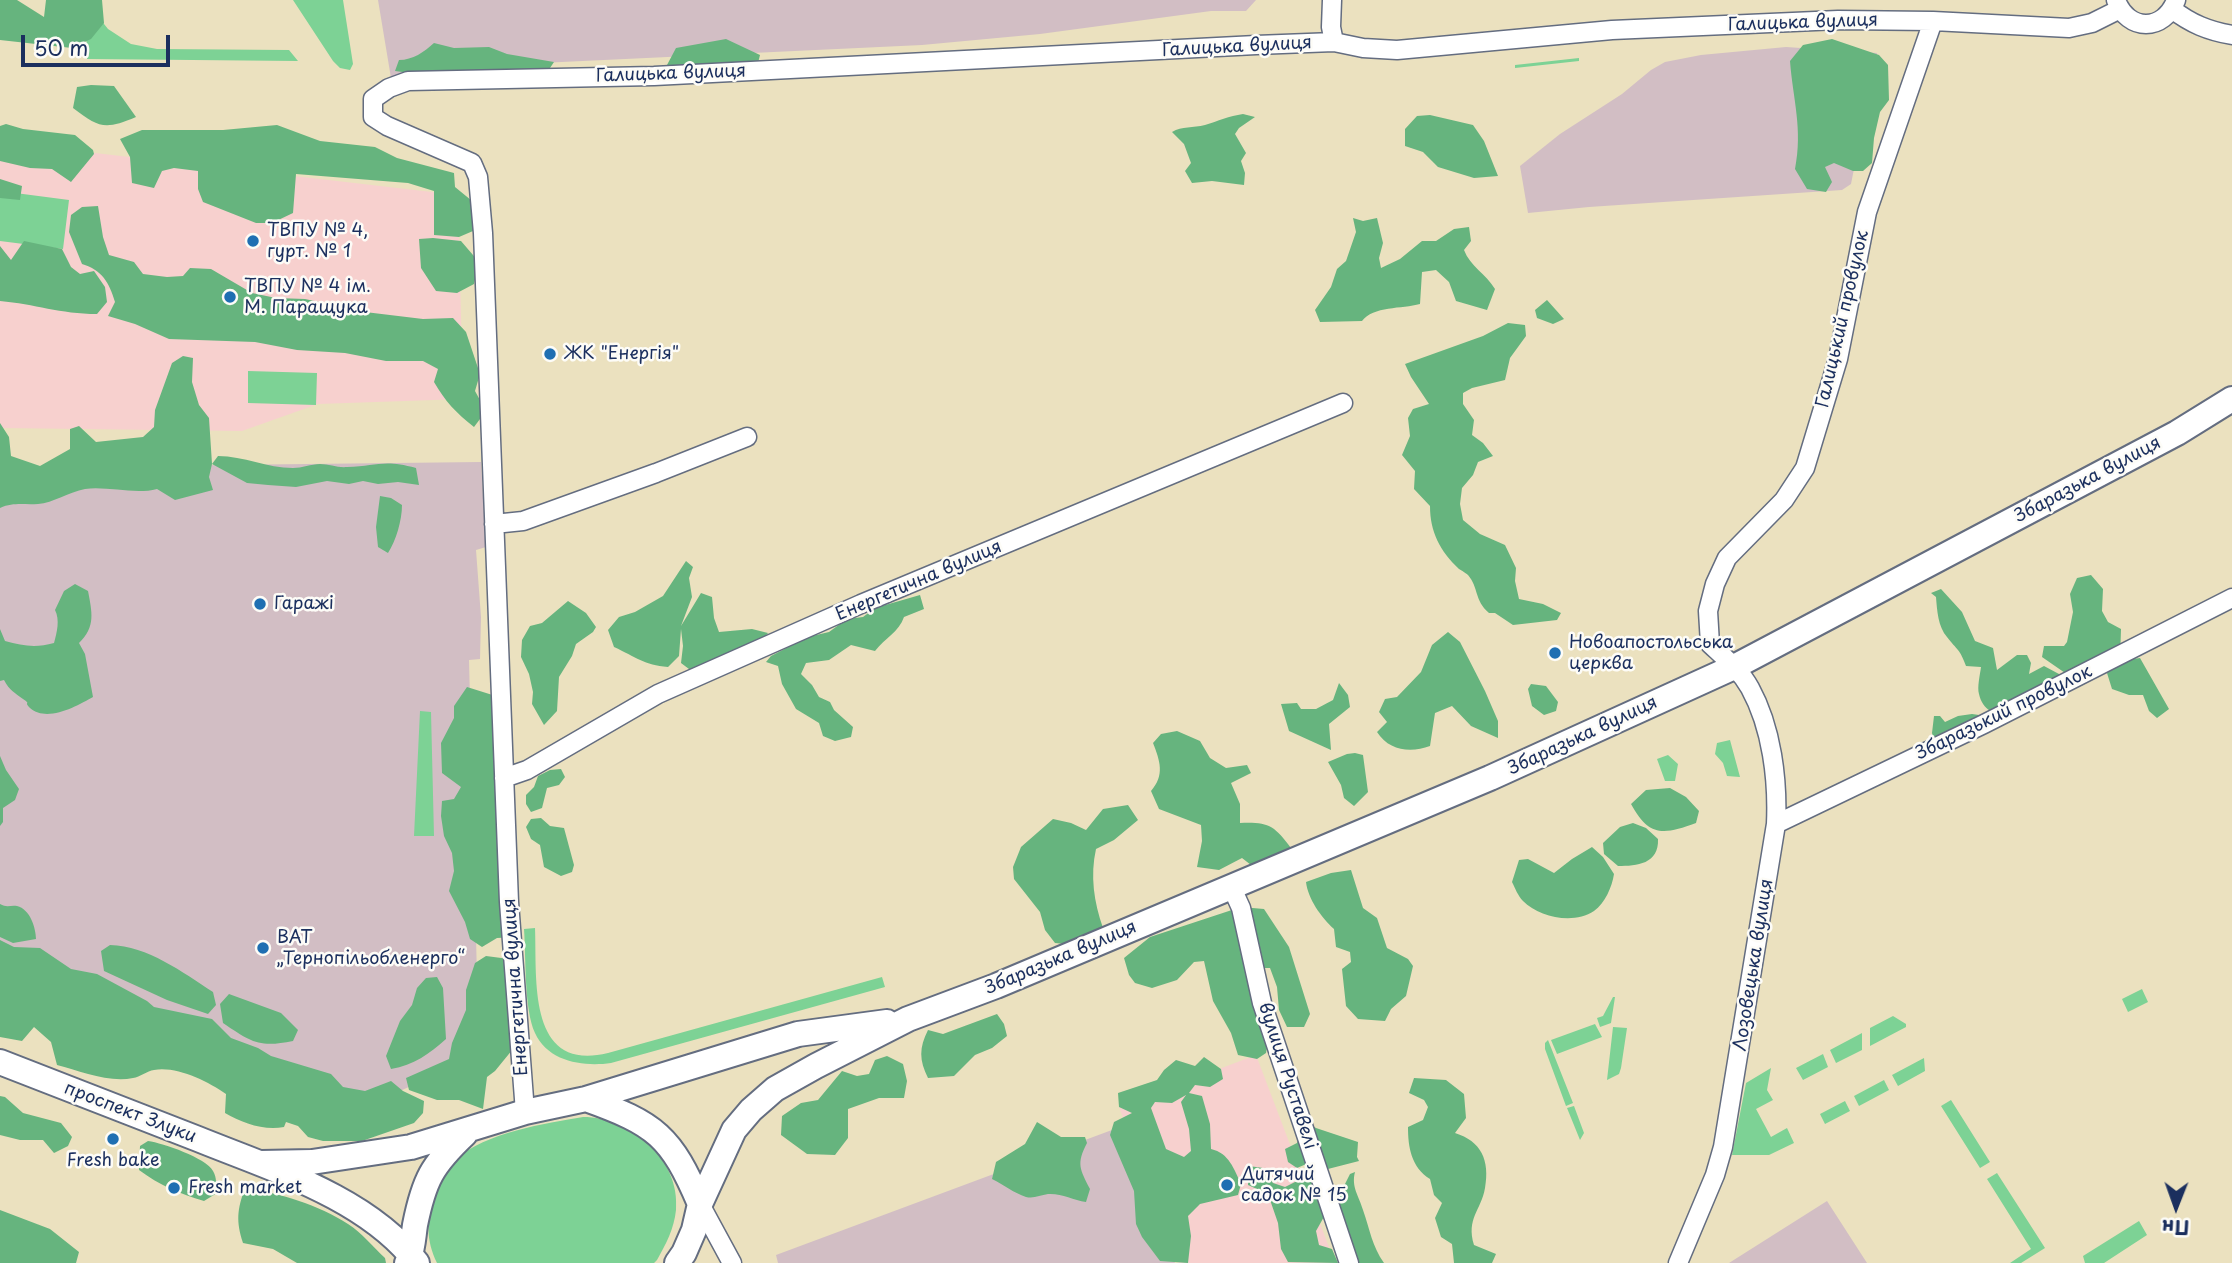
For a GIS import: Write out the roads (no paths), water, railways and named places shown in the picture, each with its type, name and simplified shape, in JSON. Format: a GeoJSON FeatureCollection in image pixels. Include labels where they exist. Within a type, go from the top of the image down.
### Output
{"type":"FeatureCollection","features":[{"type":"Feature","properties":{"kind":"main road","name":"Збаразька вулиця"},"geometry":{"type":"LineString","coordinates":[[677,1263],[694,1230],[700,1205],[734,1130],[751,1110],[775,1089],[908,1019],[996,986],[1501,774],[1734,667],[2177,433],[2232,399]]}},
{"type":"Feature","properties":{"kind":"main road","name":"Збаразька вулиця"},"geometry":{"type":"LineString","coordinates":[[525,1112],[586,1099],[798,1034],[908,1019]]}},
{"type":"Feature","properties":{"kind":"main road","name":"проспект Злуки"},"geometry":{"type":"LineString","coordinates":[[0,1062],[261,1163],[358,1209],[412,1260]]}},
{"type":"Feature","properties":{"kind":"main road"},"geometry":{"type":"LineString","coordinates":[[586,1099],[645,1123],[665,1141],[677,1156],[700,1205]]}},
{"type":"Feature","properties":{"kind":"main road","name":"проспект Злуки"},"geometry":{"type":"LineString","coordinates":[[261,1163],[312,1162],[411,1147],[525,1112]]}},
{"type":"Feature","properties":{"kind":"main road"},"geometry":{"type":"LineString","coordinates":[[412,1260],[419,1203],[428,1177],[442,1155],[470,1128]]}},
{"type":"Feature","properties":{"kind":"street"},"geometry":{"type":"LineString","coordinates":[[1332,0],[1331,27],[1334,43]]}},
{"type":"Feature","properties":{"kind":"street","name":"Галицька вулиця"},"geometry":{"type":"LineString","coordinates":[[373,117],[373,99],[389,88],[408,81],[668,75],[1334,43],[1397,50],[1612,30],[1838,20],[1933,21],[2069,28],[2092,23],[2118,5],[2136,22],[2146,24],[2156,22],[2174,4],[2189,23],[2232,36]]}},
{"type":"Feature","properties":{"kind":"street","name":"Галицький провулок"},"geometry":{"type":"LineString","coordinates":[[1734,667],[1710,644],[1708,611],[1715,584],[1727,558],[1784,500],[1805,468],[1838,359],[1867,212],[1933,21]]}},
{"type":"Feature","properties":{"kind":"street","name":"Енергетична вулиця"},"geometry":{"type":"LineString","coordinates":[[373,117],[387,126],[472,163],[478,177],[483,233],[509,902],[525,1112]]}},
{"type":"Feature","properties":{"kind":"street","name":"Енергетична вулиця"},"geometry":{"type":"LineString","coordinates":[[504,778],[527,770],[658,694],[861,604],[1343,403]]}},
{"type":"Feature","properties":{"kind":"street"},"geometry":{"type":"LineString","coordinates":[[494,523],[523,521],[747,437]]}},
{"type":"Feature","properties":{"kind":"street","name":"Збаразький провулок"},"geometry":{"type":"LineString","coordinates":[[1776,824],[1984,724],[2232,598]]}},
{"type":"Feature","properties":{"kind":"street","name":"Лозовецька вулиця"},"geometry":{"type":"LineString","coordinates":[[1678,1263],[1715,1175],[1723,1147],[1776,824],[1777,803],[1764,723],[1750,688],[1734,667]]}},
{"type":"Feature","properties":{"kind":"street","name":"вулиця Руставелі"},"geometry":{"type":"LineString","coordinates":[[1232,887],[1241,908],[1262,1003],[1349,1263]]}},
{"type":"Feature","properties":{"kind":"street"},"geometry":{"type":"LineString","coordinates":[[700,1205],[732,1263]]}},
{"type":"Feature","properties":{"kind":"place","name":"ТВПУ № 4, гурт. № 1"},"geometry":{"type":"Point","coordinates":[253,241]}},
{"type":"Feature","properties":{"kind":"place","name":"ТВПУ № 4 ім. М. Паращука"},"geometry":{"type":"Point","coordinates":[230,297]}},
{"type":"Feature","properties":{"kind":"place","name":"ЖК \"Енергія\""},"geometry":{"type":"Point","coordinates":[550,354]}},
{"type":"Feature","properties":{"kind":"place","name":"Гаражі"},"geometry":{"type":"Point","coordinates":[260,604]}},
{"type":"Feature","properties":{"kind":"place","name":"Новоапостольська церква"},"geometry":{"type":"Point","coordinates":[1555,653]}},
{"type":"Feature","properties":{"kind":"place","name":"ВАТ „Тернопільобленерго“"},"geometry":{"type":"Point","coordinates":[263,948]}},
{"type":"Feature","properties":{"kind":"place","name":"Fresh bake"},"geometry":{"type":"Point","coordinates":[113,1139]}},
{"type":"Feature","properties":{"kind":"place","name":"Дитячий садок № 15"},"geometry":{"type":"Point","coordinates":[1227,1185]}},
{"type":"Feature","properties":{"kind":"place","name":"Fresh market"},"geometry":{"type":"Point","coordinates":[174,1188]}}]}
